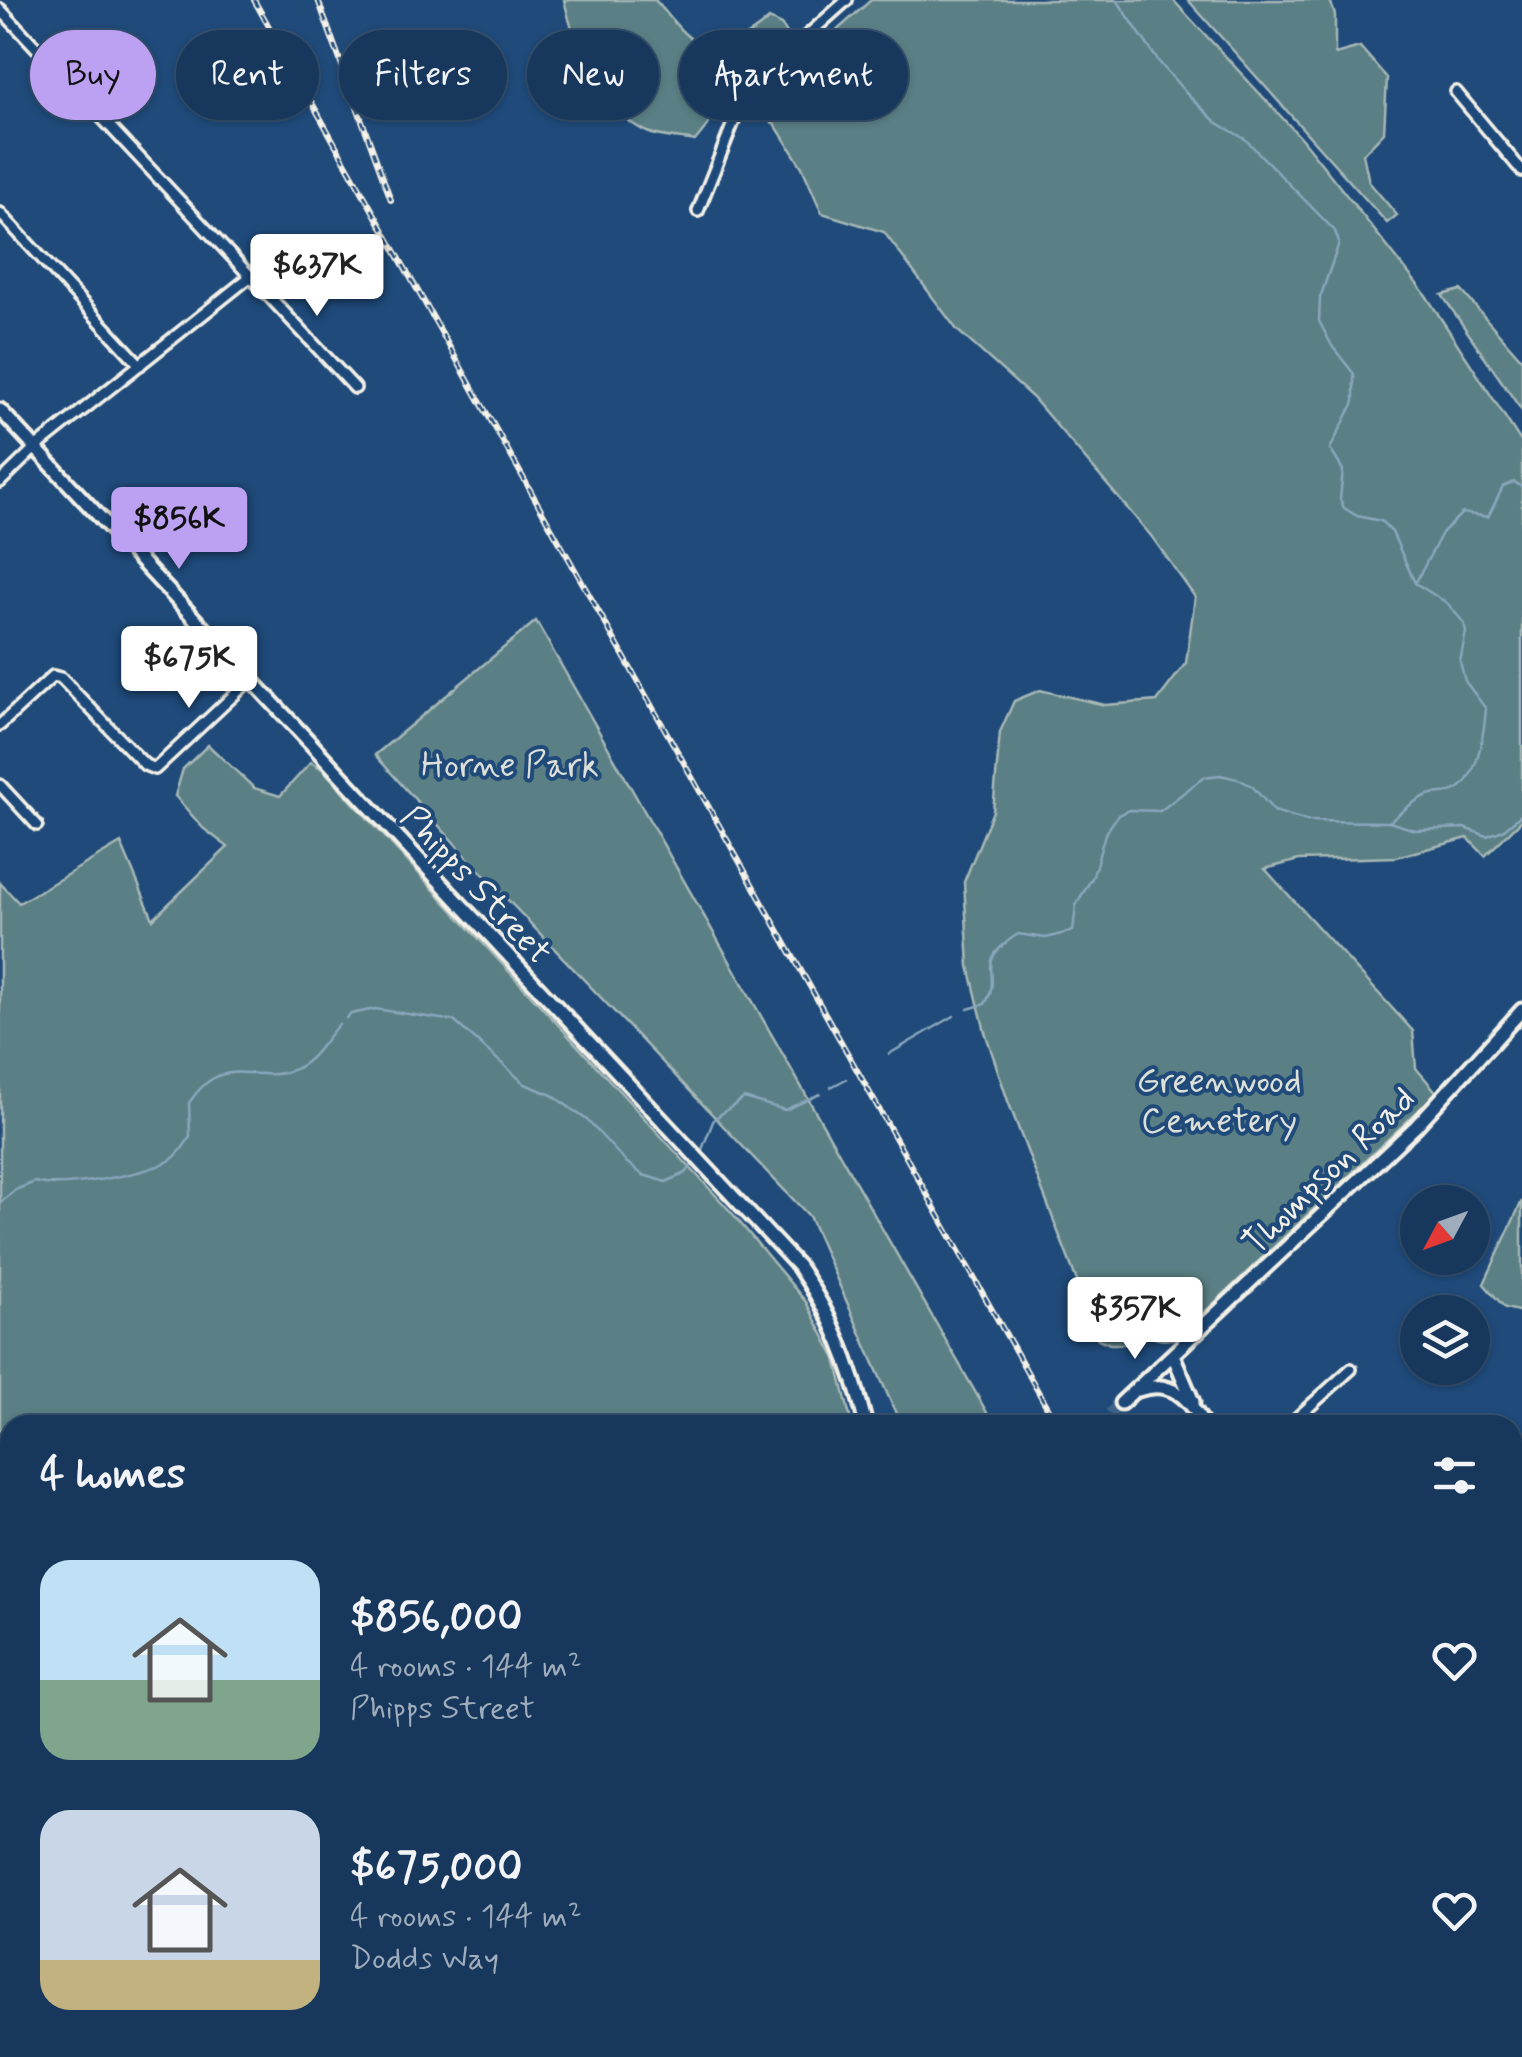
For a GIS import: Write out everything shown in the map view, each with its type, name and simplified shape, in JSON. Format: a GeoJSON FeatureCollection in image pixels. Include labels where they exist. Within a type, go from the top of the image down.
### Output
{"type":"FeatureCollection","features":[{"type":"Feature","properties":{"kind":"main road","name":"Phipps Street"},"geometry":{"type":"LineString","coordinates":[[0,410],[798,1266],[828,1310],[863,1415]]}},
{"type":"Feature","properties":{"kind":"main road","name":"Thompson Road"},"geometry":{"type":"LineString","coordinates":[[1197,1415],[1190,1403],[1168,1387],[1142,1388],[1123,1401],[1426,1116],[1522,1010]]}},
{"type":"Feature","properties":{"kind":"main road"},"geometry":{"type":"LineString","coordinates":[[1174,1355],[1198,1415]]}},
{"type":"Feature","properties":{"kind":"street"},"geometry":{"type":"LineString","coordinates":[[698,211],[742,101],[846,0]]}},
{"type":"Feature","properties":{"kind":"street"},"geometry":{"type":"LineString","coordinates":[[0,9],[354,388]]}},
{"type":"Feature","properties":{"kind":"street"},"geometry":{"type":"LineString","coordinates":[[1456,92],[1522,171]]}},
{"type":"Feature","properties":{"kind":"street"},"geometry":{"type":"LineString","coordinates":[[0,213],[140,365]]}},
{"type":"Feature","properties":{"kind":"street"},"geometry":{"type":"LineString","coordinates":[[0,482],[35,448],[251,276]]}},
{"type":"Feature","properties":{"kind":"street"},"geometry":{"type":"LineString","coordinates":[[0,725],[52,676],[61,678],[144,765],[155,770],[250,681]]}},
{"type":"Feature","properties":{"kind":"street"},"geometry":{"type":"LineString","coordinates":[[0,785],[37,825]]}},
{"type":"Feature","properties":{"kind":"street"},"geometry":{"type":"LineString","coordinates":[[1300,1415],[1351,1369]]}},
{"type":"Feature","properties":{"kind":"green space"},"geometry":{"type":"Polygon","coordinates":[[[564,0],[655,0],[681,30],[679,120],[712,120],[695,141],[652,134],[628,120],[659,120],[659,30],[573,30],[564,0]]]}},
{"type":"Feature","properties":{"kind":"green space","name":"Greenwood Cemetery"},"geometry":{"type":"Polygon","coordinates":[[[871,0],[1173,0],[1301,138],[1425,294],[1522,443],[1522,820],[1485,856],[1468,838],[1396,857],[1299,860],[1265,869],[1413,1031],[1416,1068],[1437,1093],[1178,1337],[1157,1339],[1140,1327],[1135,1344],[1110,1344],[1098,1339],[1089,1323],[985,1032],[969,966],[964,882],[993,811],[1000,732],[1014,701],[1040,690],[1105,705],[1157,701],[1186,663],[1195,597],[1152,537],[1033,398],[957,330],[884,232],[822,213],[802,167],[769,120],[908,120],[908,30],[837,30],[871,0]]]}},
{"type":"Feature","properties":{"kind":"green space"},"geometry":{"type":"Polygon","coordinates":[[[1188,0],[1330,0],[1335,15],[1335,54],[1360,47],[1387,78],[1384,132],[1363,154],[1369,182],[1397,215],[1387,223],[1188,0]]]}},
{"type":"Feature","properties":{"kind":"green space"},"geometry":{"type":"Polygon","coordinates":[[[769,19],[785,30],[755,30],[769,19]]]}},
{"type":"Feature","properties":{"kind":"green space"},"geometry":{"type":"Polygon","coordinates":[[[1461,290],[1522,360],[1522,411],[1442,295],[1461,290]]]}},
{"type":"Feature","properties":{"kind":"green space","name":"Horne Park"},"geometry":{"type":"Polygon","coordinates":[[[536,621],[988,1415],[897,1415],[809,1216],[375,755],[536,621]]]}},
{"type":"Feature","properties":{"kind":"green space"},"geometry":{"type":"Polygon","coordinates":[[[208,745],[254,788],[280,796],[311,762],[322,769],[732,1213],[806,1302],[836,1359],[850,1415],[0,1415],[0,883],[19,903],[121,843],[153,919],[228,847],[203,828],[175,796],[183,769],[208,745]]]}},
{"type":"Feature","properties":{"kind":"green space"},"geometry":{"type":"Polygon","coordinates":[[[1522,1201],[1522,1312],[1505,1308],[1484,1284],[1522,1201]]]}},
{"type":"Feature","properties":{"kind":"waterway"},"geometry":{"type":"LineString","coordinates":[[1117,0],[1159,62],[1187,94],[1216,122],[1245,139],[1335,231],[1339,243],[1320,298],[1319,321],[1354,374],[1354,402],[1330,449],[1343,470],[1340,499],[1344,508],[1357,516],[1381,521],[1392,532],[1415,583],[1447,603],[1464,623],[1460,662],[1465,681],[1486,709],[1479,752],[1465,783],[1454,791],[1423,797],[1389,822]]}},
{"type":"Feature","properties":{"kind":"waterway"},"geometry":{"type":"LineString","coordinates":[[1416,582],[1442,533],[1462,513],[1488,517],[1503,487],[1514,482],[1522,487]]}},
{"type":"Feature","properties":{"kind":"waterway"},"geometry":{"type":"LineString","coordinates":[[968,1009],[985,1004],[995,953],[1018,934],[1046,938],[1073,931],[1076,905],[1093,876],[1105,834],[1118,815],[1129,810],[1160,811],[1204,777],[1238,779],[1252,786],[1274,811],[1307,821],[1389,822],[1415,830],[1464,828],[1487,836],[1503,830],[1522,814]]}},
{"type":"Feature","properties":{"kind":"waterway"},"geometry":{"type":"LineString","coordinates":[[346,1018],[375,1009],[454,1021],[525,1084],[552,1095],[587,1120],[643,1175],[666,1182],[686,1173],[692,1165]]}},
{"type":"Feature","properties":{"kind":"waterway"},"geometry":{"type":"LineString","coordinates":[[889,1054],[954,1016]]}},
{"type":"Feature","properties":{"kind":"waterway"},"geometry":{"type":"LineString","coordinates":[[0,1203],[15,1190],[35,1182],[63,1184],[103,1179],[169,1161],[190,1137],[189,1103],[202,1087],[227,1073],[266,1074],[295,1069],[314,1055],[339,1024]]}},
{"type":"Feature","properties":{"kind":"waterway"},"geometry":{"type":"LineString","coordinates":[[831,1087],[846,1079]]}},
{"type":"Feature","properties":{"kind":"waterway"},"geometry":{"type":"LineString","coordinates":[[701,1152],[714,1119],[744,1098],[785,1110],[820,1094]]}},
{"type":"Feature","properties":{"kind":"tunnel"},"geometry":{"type":"LineString","coordinates":[[1108,1415],[1121,1403]]}},
{"type":"Feature","properties":{"kind":"railway"},"geometry":{"type":"LineString","coordinates":[[254,0],[1051,1415]]}},
{"type":"Feature","properties":{"kind":"railway"},"geometry":{"type":"LineString","coordinates":[[318,0],[391,200]]}}]}
